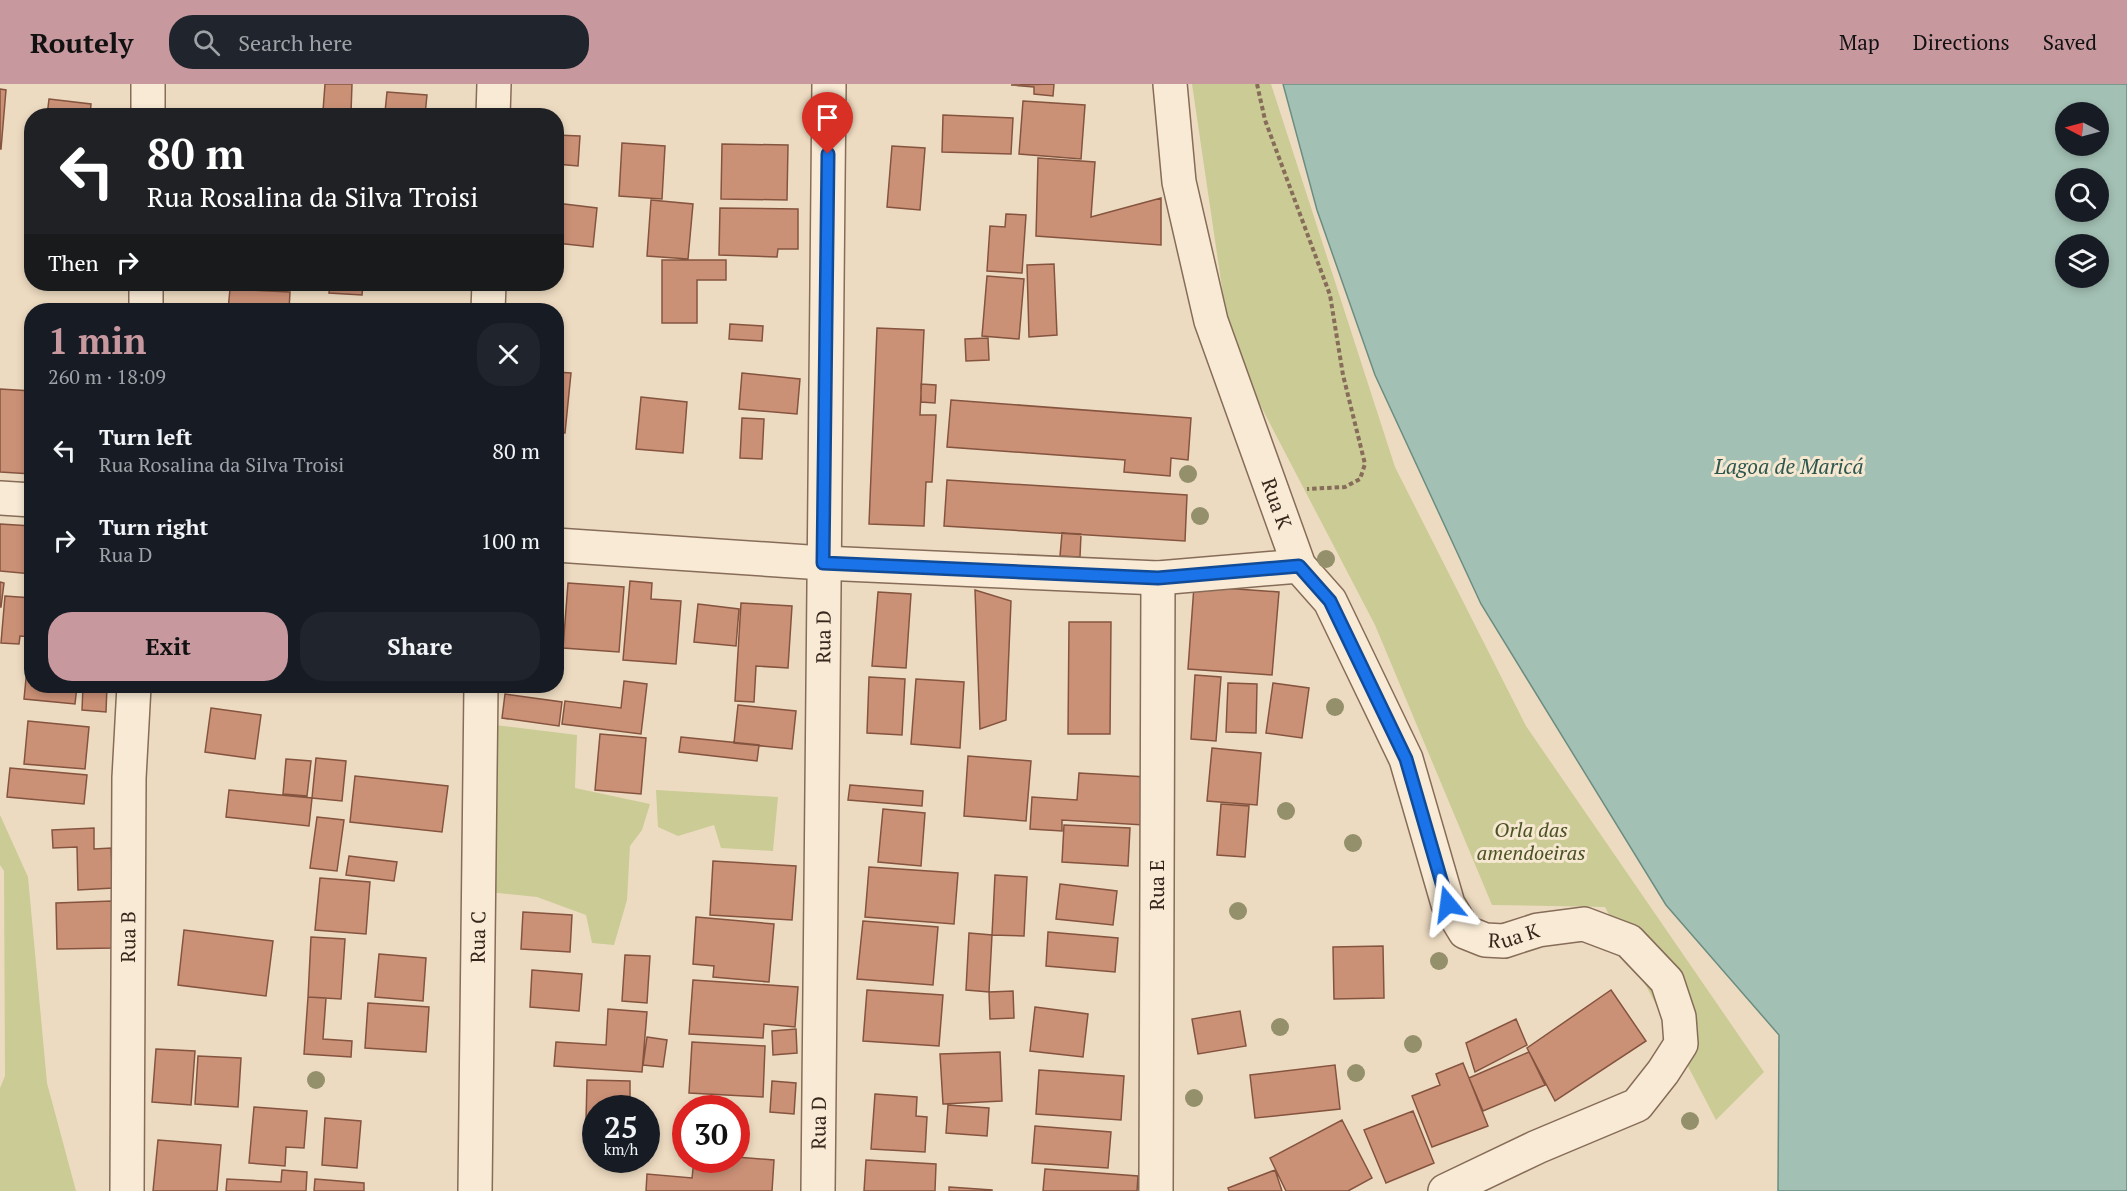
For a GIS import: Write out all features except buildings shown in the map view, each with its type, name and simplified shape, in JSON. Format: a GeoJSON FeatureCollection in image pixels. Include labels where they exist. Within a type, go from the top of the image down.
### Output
{"type":"FeatureCollection","features":[{"type":"Feature","properties":{"kind":"street"},"geometry":{"type":"LineString","coordinates":[[148,84],[148,108]]}},
{"type":"Feature","properties":{"kind":"street"},"geometry":{"type":"LineString","coordinates":[[493,108],[494,84]]}},
{"type":"Feature","properties":{"kind":"street","name":"Rua D"},"geometry":{"type":"LineString","coordinates":[[818,1191],[829,84]]}},
{"type":"Feature","properties":{"kind":"street","name":"Rua K"},"geometry":{"type":"LineString","coordinates":[[1170,84],[1179,182],[1211,321],[1299,566],[1330,601],[1406,759],[1448,904],[1465,932],[1485,940],[1504,940],[1538,930],[1584,924],[1629,941],[1667,981],[1679,1017],[1681,1044],[1637,1105],[1537,1147],[1445,1191]]}},
{"type":"Feature","properties":{"kind":"street"},"geometry":{"type":"LineString","coordinates":[[0,498],[24,500]]}},
{"type":"Feature","properties":{"kind":"street"},"geometry":{"type":"LineString","coordinates":[[564,545],[823,563],[1158,578],[1299,566]]}},
{"type":"Feature","properties":{"kind":"street","name":"Rua E"},"geometry":{"type":"LineString","coordinates":[[1156,1191],[1158,578]]}},
{"type":"Feature","properties":{"kind":"street","name":"Rua B"},"geometry":{"type":"LineString","coordinates":[[127,1191],[129,778],[134,693]]}},
{"type":"Feature","properties":{"kind":"street","name":"Rua C"},"geometry":{"type":"LineString","coordinates":[[475,1191],[482,693]]}},
{"type":"Feature","properties":{"kind":"path"},"geometry":{"type":"LineString","coordinates":[[1257,84],[1265,120],[1330,295],[1343,375],[1365,464],[1360,479],[1345,487],[1272,490]]}},
{"type":"Feature","properties":{"kind":"green space","name":"Orla das amendoeiras"},"geometry":{"type":"Polygon","coordinates":[[[1192,84],[1271,84],[1395,467],[1526,726],[1764,1072],[1716,1120],[1605,907],[1492,905],[1375,625],[1231,349],[1192,84]]]}},
{"type":"Feature","properties":{"kind":"green space"},"geometry":{"type":"Polygon","coordinates":[[[495,725],[577,735],[575,788],[650,804],[642,830],[630,846],[627,900],[614,945],[592,943],[586,915],[537,897],[488,892],[495,725]]]}},
{"type":"Feature","properties":{"kind":"green space"},"geometry":{"type":"Polygon","coordinates":[[[656,790],[778,797],[773,851],[721,848],[714,825],[678,836],[658,827],[656,790]]]}},
{"type":"Feature","properties":{"kind":"green space"},"geometry":{"type":"Polygon","coordinates":[[[0,815],[28,877],[47,1083],[76,1191],[0,1191],[0,1088],[5,1076],[4,871],[0,865],[0,815]]]}},
{"type":"Feature","properties":{"kind":"water","name":"Lagoa de Maricá"},"geometry":{"type":"Polygon","coordinates":[[[1283,84],[2127,84],[2127,1191],[1778,1191],[1779,1035],[1666,905],[1481,604],[1375,375],[1317,210],[1283,84]]]}},
{"type":"Feature","properties":{"kind":"route"},"geometry":{"type":"LineString","coordinates":[[828,154],[823,563],[1158,578],[1299,566],[1330,601],[1406,759],[1448,904]]}}]}
